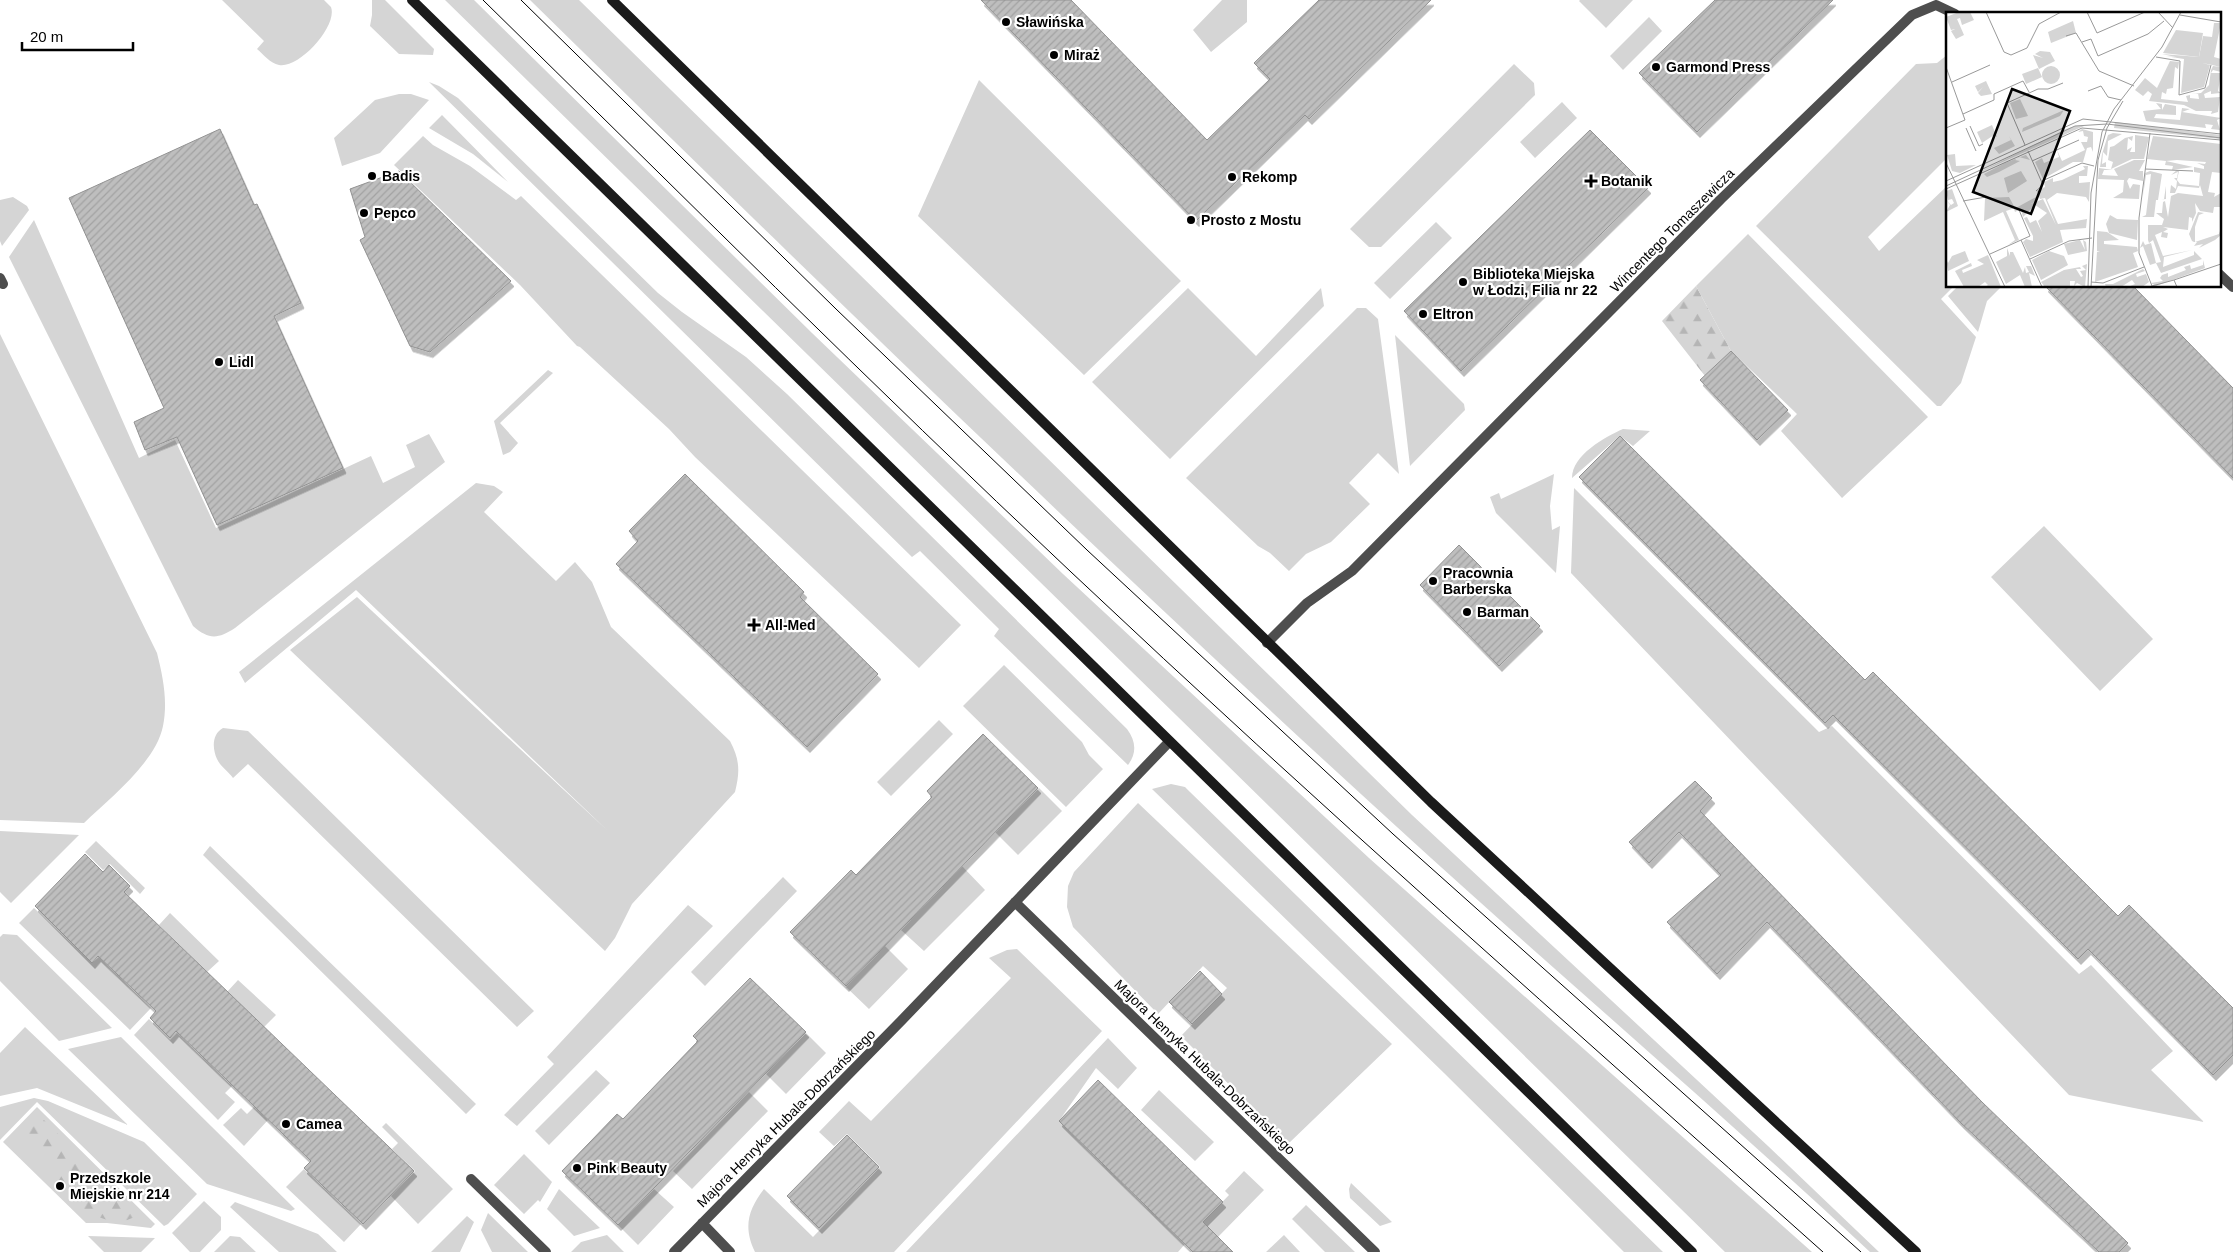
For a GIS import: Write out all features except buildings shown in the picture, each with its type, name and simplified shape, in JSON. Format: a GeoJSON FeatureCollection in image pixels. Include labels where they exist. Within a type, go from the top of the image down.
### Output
{"type":"FeatureCollection","features":[{"type":"Feature","properties":{"kind":"street"},"geometry":{"type":"LineString","coordinates":[[412,0],[1692,1252]]}},
{"type":"Feature","properties":{"kind":"street"},"geometry":{"type":"LineString","coordinates":[[612,0],[1268,643],[1480,848],[1916,1252]]}},
{"type":"Feature","properties":{"kind":"street","name":"Wincentego Tomaszewicza"},"geometry":{"type":"LineString","coordinates":[[1268,643],[1307,603],[1352,571],[1721,199],[1912,15],[1936,5],[1951,12]]}},
{"type":"Feature","properties":{"kind":"street"},"geometry":{"type":"LineString","coordinates":[[2220,275],[2233,287]]}},
{"type":"Feature","properties":{"kind":"street","name":"Majora Henryka Hubala-Dobrzańskiego"},"geometry":{"type":"LineString","coordinates":[[674,1252],[1016,902],[1169,742]]}},
{"type":"Feature","properties":{"kind":"street","name":"Majora Henryka Hubala-Dobrzańskiego"},"geometry":{"type":"LineString","coordinates":[[1016,902],[1375,1252]]}},
{"type":"Feature","properties":{"kind":"street"},"geometry":{"type":"LineString","coordinates":[[472,1179],[546,1252]]}},
{"type":"Feature","properties":{"kind":"street","name":"Majora Henryka Hubala-Dobrzańskiego"},"geometry":{"type":"LineString","coordinates":[[702,1223],[730,1252]]}},
{"type":"Feature","properties":{"kind":"green space"},"geometry":{"type":"Polygon","coordinates":[[[222,0],[324,0],[331,7],[332,15],[329,25],[315,45],[297,60],[279,65],[270,61],[257,49],[264,41],[222,0]]]}},
{"type":"Feature","properties":{"kind":"green space"},"geometry":{"type":"Polygon","coordinates":[[[372,0],[385,0],[434,49],[433,55],[399,54],[370,26],[372,0]]]}},
{"type":"Feature","properties":{"kind":"green space"},"geometry":{"type":"Polygon","coordinates":[[[445,0],[474,0],[812,333],[1063,574],[1369,858],[1812,1252],[1725,1252],[445,0]]]}},
{"type":"Feature","properties":{"kind":"green space"},"geometry":{"type":"Polygon","coordinates":[[[530,0],[579,0],[1412,815],[1768,1146],[1879,1252],[1870,1252],[1456,880],[1177,624],[744,210],[530,0]]]}},
{"type":"Feature","properties":{"kind":"green space"},"geometry":{"type":"Polygon","coordinates":[[[1222,0],[1247,0],[1247,22],[1211,52],[1193,30],[1222,0]]]}},
{"type":"Feature","properties":{"kind":"green space"},"geometry":{"type":"Polygon","coordinates":[[[1580,0],[1633,0],[1606,28],[1580,0]]]}},
{"type":"Feature","properties":{"kind":"green space"},"geometry":{"type":"Polygon","coordinates":[[[1649,17],[1662,31],[1623,70],[1610,56],[1649,17]]]}},
{"type":"Feature","properties":{"kind":"green space"},"geometry":{"type":"Polygon","coordinates":[[[1946,56],[1946,159],[1868,237],[1879,251],[1946,187],[1946,288],[1952,288],[1941,299],[1976,337],[1961,383],[1941,406],[1937,406],[1756,226],[1916,64],[1937,63],[1946,56]]]}},
{"type":"Feature","properties":{"kind":"green space"},"geometry":{"type":"Polygon","coordinates":[[[1514,64],[1534,83],[1535,95],[1381,247],[1369,247],[1350,229],[1514,64]]]}},
{"type":"Feature","properties":{"kind":"green space"},"geometry":{"type":"Polygon","coordinates":[[[979,80],[1181,281],[1084,375],[918,216],[979,80]]]}},
{"type":"Feature","properties":{"kind":"green space"},"geometry":{"type":"Polygon","coordinates":[[[429,82],[458,98],[658,293],[746,357],[787,394],[1127,729],[1134,742],[1133,756],[1128,765],[994,636],[999,629],[920,551],[912,557],[429,82]]]}},
{"type":"Feature","properties":{"kind":"green space"},"geometry":{"type":"Polygon","coordinates":[[[399,94],[411,94],[429,100],[380,153],[342,166],[334,138],[375,100],[399,94]]]}},
{"type":"Feature","properties":{"kind":"green space"},"geometry":{"type":"Polygon","coordinates":[[[1562,102],[1577,118],[1535,158],[1520,142],[1562,102]]]}},
{"type":"Feature","properties":{"kind":"green space"},"geometry":{"type":"Polygon","coordinates":[[[442,115],[508,182],[473,154],[429,128],[442,115]]]}},
{"type":"Feature","properties":{"kind":"green space"},"geometry":{"type":"Polygon","coordinates":[[[423,136],[433,145],[470,166],[516,200],[521,196],[961,625],[919,668],[695,457],[669,429],[577,346],[520,285],[394,165],[423,136]]]}},
{"type":"Feature","properties":{"kind":"green space"},"geometry":{"type":"Polygon","coordinates":[[[13,197],[27,206],[29,210],[2,246],[0,241],[0,200],[13,197]]]}},
{"type":"Feature","properties":{"kind":"green space"},"geometry":{"type":"Polygon","coordinates":[[[34,220],[139,458],[175,440],[216,528],[371,456],[383,483],[415,467],[406,445],[429,434],[445,462],[235,628],[218,636],[204,634],[193,626],[9,257],[34,220]]]}},
{"type":"Feature","properties":{"kind":"green space"},"geometry":{"type":"Polygon","coordinates":[[[1436,222],[1452,238],[1390,299],[1374,283],[1436,222]]]}},
{"type":"Feature","properties":{"kind":"green space"},"geometry":{"type":"Polygon","coordinates":[[[1748,234],[1928,417],[1842,498],[1781,431],[1797,414],[1731,351],[1696,286],[1748,234]]]}},
{"type":"Feature","properties":{"kind":"green space"},"geometry":{"type":"Polygon","coordinates":[[[1696,286],[1731,351],[1705,376],[1662,321],[1696,286]]]}},
{"type":"Feature","properties":{"kind":"green space"},"geometry":{"type":"Polygon","coordinates":[[[1188,288],[1256,356],[1321,288],[1324,306],[1170,459],[1092,382],[1188,288]]]}},
{"type":"Feature","properties":{"kind":"green space"},"geometry":{"type":"Polygon","coordinates":[[[1956,288],[2000,288],[1987,301],[1978,332],[1948,296],[1956,288]]]}},
{"type":"Feature","properties":{"kind":"green space"},"geometry":{"type":"Polygon","coordinates":[[[1357,308],[1366,308],[1378,319],[1399,474],[1378,453],[1349,483],[1370,504],[1331,542],[1306,554],[1289,571],[1270,553],[1258,546],[1186,478],[1357,308]]]}},
{"type":"Feature","properties":{"kind":"green space"},"geometry":{"type":"Polygon","coordinates":[[[0,334],[157,653],[163,680],[165,707],[163,726],[159,739],[142,766],[131,779],[84,823],[0,820],[0,334]]]}},
{"type":"Feature","properties":{"kind":"green space"},"geometry":{"type":"Polygon","coordinates":[[[1395,335],[1464,404],[1465,410],[1410,466],[1395,335]]]}},
{"type":"Feature","properties":{"kind":"green space"},"geometry":{"type":"Polygon","coordinates":[[[548,370],[553,373],[500,423],[518,443],[510,452],[503,455],[494,421],[548,370]]]}},
{"type":"Feature","properties":{"kind":"green space"},"geometry":{"type":"Polygon","coordinates":[[[1623,429],[1650,431],[1633,446],[1620,436],[1572,478],[1573,470],[1583,454],[1607,437],[1623,429]]]}},
{"type":"Feature","properties":{"kind":"green space"},"geometry":{"type":"Polygon","coordinates":[[[1554,474],[1550,506],[1552,530],[1560,526],[1556,573],[1496,513],[1490,497],[1499,493],[1501,499],[1554,474]]]}},
{"type":"Feature","properties":{"kind":"green space"},"geometry":{"type":"Polygon","coordinates":[[[476,483],[494,486],[503,492],[484,512],[556,581],[575,562],[592,582],[611,627],[730,741],[736,754],[738,778],[735,792],[632,904],[615,938],[605,951],[290,650],[357,597],[608,831],[356,590],[245,683],[239,672],[476,483]]]}},
{"type":"Feature","properties":{"kind":"green space"},"geometry":{"type":"Polygon","coordinates":[[[1574,488],[1819,732],[1832,726],[2079,974],[2091,965],[2173,1051],[2151,1070],[2204,1122],[2069,1095],[1571,573],[1574,488]]]}},
{"type":"Feature","properties":{"kind":"green space"},"geometry":{"type":"Polygon","coordinates":[[[2044,526],[2153,639],[2100,691],[1991,577],[2044,526]]]}},
{"type":"Feature","properties":{"kind":"green space"},"geometry":{"type":"Polygon","coordinates":[[[1004,665],[1082,742],[1089,755],[1103,769],[1066,807],[963,706],[1004,665]]]}},
{"type":"Feature","properties":{"kind":"green space"},"geometry":{"type":"Polygon","coordinates":[[[939,720],[953,734],[891,796],[877,782],[939,720]]]}},
{"type":"Feature","properties":{"kind":"green space"},"geometry":{"type":"Polygon","coordinates":[[[223,728],[248,731],[534,1011],[517,1027],[248,764],[233,778],[218,762],[214,750],[215,738],[223,728]]]}},
{"type":"Feature","properties":{"kind":"green space"},"geometry":{"type":"Polygon","coordinates":[[[1171,784],[1185,787],[1663,1252],[1624,1252],[1444,1073],[1152,789],[1171,784]]]}},
{"type":"Feature","properties":{"kind":"green space"},"geometry":{"type":"Polygon","coordinates":[[[1039,788],[1062,811],[1018,855],[995,832],[1039,788]]]}},
{"type":"Feature","properties":{"kind":"green space"},"geometry":{"type":"Polygon","coordinates":[[[1138,803],[1392,1044],[1288,1144],[1181,1036],[1227,988],[1203,966],[1158,1014],[1073,927],[1067,907],[1068,886],[1074,872],[1138,803]]]}},
{"type":"Feature","properties":{"kind":"green space"},"geometry":{"type":"Polygon","coordinates":[[[0,831],[79,835],[11,903],[0,892],[0,831]]]}},
{"type":"Feature","properties":{"kind":"green space"},"geometry":{"type":"Polygon","coordinates":[[[96,841],[145,888],[140,894],[110,864],[103,870],[85,852],[96,841]]]}},
{"type":"Feature","properties":{"kind":"green space"},"geometry":{"type":"Polygon","coordinates":[[[210,846],[476,1104],[466,1114],[203,855],[210,846]]]}},
{"type":"Feature","properties":{"kind":"green space"},"geometry":{"type":"Polygon","coordinates":[[[962,866],[985,890],[924,951],[901,930],[962,866]]]}},
{"type":"Feature","properties":{"kind":"green space"},"geometry":{"type":"Polygon","coordinates":[[[783,877],[797,891],[705,986],[691,972],[783,877]]]}},
{"type":"Feature","properties":{"kind":"green space"},"geometry":{"type":"Polygon","coordinates":[[[688,905],[713,926],[517,1126],[504,1115],[554,1064],[547,1057],[688,905]]]}},
{"type":"Feature","properties":{"kind":"green space"},"geometry":{"type":"Polygon","coordinates":[[[34,908],[92,963],[99,957],[151,1008],[130,1030],[19,923],[34,908]]]}},
{"type":"Feature","properties":{"kind":"green space"},"geometry":{"type":"Polygon","coordinates":[[[170,913],[219,961],[207,972],[159,925],[170,913]]]}},
{"type":"Feature","properties":{"kind":"green space"},"geometry":{"type":"Polygon","coordinates":[[[3,934],[17,935],[112,1028],[59,1041],[0,981],[0,937],[3,934]]]}},
{"type":"Feature","properties":{"kind":"green space"},"geometry":{"type":"Polygon","coordinates":[[[885,946],[908,969],[869,1009],[846,987],[885,946]]]}},
{"type":"Feature","properties":{"kind":"green space"},"geometry":{"type":"Polygon","coordinates":[[[1017,949],[1102,1031],[894,1252],[755,1252],[749,1235],[749,1219],[754,1204],[764,1189],[813,1237],[880,1167],[847,1134],[834,1146],[819,1132],[849,1101],[871,1121],[1011,978],[989,958],[1007,950],[1017,949]]]}},
{"type":"Feature","properties":{"kind":"green space"},"geometry":{"type":"Polygon","coordinates":[[[238,980],[276,1015],[264,1027],[227,992],[238,980]]]}},
{"type":"Feature","properties":{"kind":"green space"},"geometry":{"type":"Polygon","coordinates":[[[149,1019],[170,1040],[177,1033],[232,1086],[225,1093],[235,1102],[218,1120],[134,1035],[149,1019]]]}},
{"type":"Feature","properties":{"kind":"green space"},"geometry":{"type":"Polygon","coordinates":[[[25,1027],[128,1125],[37,1088],[0,1096],[0,1053],[25,1027]]]}},
{"type":"Feature","properties":{"kind":"green space"},"geometry":{"type":"Polygon","coordinates":[[[806,1033],[826,1053],[786,1094],[766,1074],[806,1033]]]}},
{"type":"Feature","properties":{"kind":"green space"},"geometry":{"type":"Polygon","coordinates":[[[121,1037],[295,1209],[291,1211],[207,1184],[68,1049],[121,1037]]]}},
{"type":"Feature","properties":{"kind":"green space"},"geometry":{"type":"Polygon","coordinates":[[[1108,1038],[1137,1068],[1118,1089],[1096,1068],[1059,1121],[1185,1244],[1178,1252],[906,1252],[1108,1038]]]}},
{"type":"Feature","properties":{"kind":"green space"},"geometry":{"type":"Polygon","coordinates":[[[596,1070],[610,1083],[549,1145],[535,1131],[596,1070]]]}},
{"type":"Feature","properties":{"kind":"green space"},"geometry":{"type":"Polygon","coordinates":[[[1159,1090],[1214,1142],[1195,1161],[1141,1110],[1159,1090]]]}},
{"type":"Feature","properties":{"kind":"green space"},"geometry":{"type":"Polygon","coordinates":[[[749,1092],[768,1111],[692,1189],[673,1171],[749,1092]]]}},
{"type":"Feature","properties":{"kind":"green space"},"geometry":{"type":"Polygon","coordinates":[[[34,1098],[48,1101],[144,1142],[197,1194],[164,1226],[37,1102],[0,1140],[0,1107],[34,1098]]]}},
{"type":"Feature","properties":{"kind":"green space"},"geometry":{"type":"Polygon","coordinates":[[[37,1107],[155,1224],[151,1228],[107,1223],[86,1223],[3,1142],[37,1107]]]}},
{"type":"Feature","properties":{"kind":"green space"},"geometry":{"type":"Polygon","coordinates":[[[254,1107],[268,1120],[244,1146],[223,1125],[241,1108],[247,1114],[254,1107]]]}},
{"type":"Feature","properties":{"kind":"green space"},"geometry":{"type":"Polygon","coordinates":[[[38,1118],[44,1120],[52,1128],[132,1209],[136,1216],[116,1221],[96,1216],[60,1191],[57,1175],[51,1167],[47,1156],[28,1133],[27,1124],[38,1118]]]}},
{"type":"Feature","properties":{"kind":"green space"},"geometry":{"type":"Polygon","coordinates":[[[386,1123],[453,1189],[418,1224],[391,1196],[415,1171],[392,1149],[398,1143],[382,1127],[386,1123]]]}},
{"type":"Feature","properties":{"kind":"green space"},"geometry":{"type":"Polygon","coordinates":[[[524,1154],[552,1182],[540,1202],[538,1200],[524,1214],[494,1185],[524,1154]]]}},
{"type":"Feature","properties":{"kind":"green space"},"geometry":{"type":"Polygon","coordinates":[[[304,1169],[361,1224],[344,1242],[286,1187],[304,1169]]]}},
{"type":"Feature","properties":{"kind":"green space"},"geometry":{"type":"Polygon","coordinates":[[[1244,1171],[1264,1190],[1218,1237],[1203,1222],[1229,1195],[1225,1191],[1244,1171]]]}},
{"type":"Feature","properties":{"kind":"green space"},"geometry":{"type":"Polygon","coordinates":[[[1351,1183],[1392,1222],[1380,1226],[1350,1198],[1349,1189],[1351,1183]]]}},
{"type":"Feature","properties":{"kind":"green space"},"geometry":{"type":"Polygon","coordinates":[[[559,1189],[600,1228],[574,1236],[547,1209],[559,1189]]]}},
{"type":"Feature","properties":{"kind":"green space"},"geometry":{"type":"Polygon","coordinates":[[[654,1189],[674,1207],[638,1245],[618,1225],[654,1189]]]}},
{"type":"Feature","properties":{"kind":"green space"},"geometry":{"type":"Polygon","coordinates":[[[204,1201],[221,1217],[221,1230],[200,1252],[190,1252],[172,1233],[204,1201]]]}},
{"type":"Feature","properties":{"kind":"green space"},"geometry":{"type":"Polygon","coordinates":[[[235,1202],[318,1234],[337,1252],[279,1252],[230,1207],[235,1202]]]}},
{"type":"Feature","properties":{"kind":"green space"},"geometry":{"type":"Polygon","coordinates":[[[1306,1205],[1355,1252],[1325,1252],[1292,1219],[1306,1205]]]}},
{"type":"Feature","properties":{"kind":"green space"},"geometry":{"type":"Polygon","coordinates":[[[488,1213],[528,1252],[492,1252],[481,1230],[488,1213]]]}},
{"type":"Feature","properties":{"kind":"green space"},"geometry":{"type":"Polygon","coordinates":[[[467,1216],[474,1222],[460,1252],[431,1252],[467,1216]]]}},
{"type":"Feature","properties":{"kind":"green space"},"geometry":{"type":"Polygon","coordinates":[[[607,1235],[624,1252],[571,1252],[581,1242],[607,1235]]]}},
{"type":"Feature","properties":{"kind":"green space"},"geometry":{"type":"Polygon","coordinates":[[[1284,1235],[1300,1252],[1266,1252],[1284,1235]]]}},
{"type":"Feature","properties":{"kind":"green space"},"geometry":{"type":"Polygon","coordinates":[[[88,1236],[155,1238],[141,1252],[104,1252],[88,1236]]]}},
{"type":"Feature","properties":{"kind":"green space"},"geometry":{"type":"Polygon","coordinates":[[[230,1236],[240,1237],[256,1252],[214,1252],[230,1236]]]}},
{"type":"Feature","properties":{"kind":"tram line"},"geometry":{"type":"LineString","coordinates":[[483,0],[923,431],[1164,659],[1445,915],[1823,1252]]}},
{"type":"Feature","properties":{"kind":"tram line"},"geometry":{"type":"LineString","coordinates":[[521,0],[836,309],[1087,550],[1393,834],[1861,1252]]}},
{"type":"Feature","properties":{"kind":"place","name":"Sławińska"},"geometry":{"type":"Point","coordinates":[1006,22]}},
{"type":"Feature","properties":{"kind":"place","name":"Miraż"},"geometry":{"type":"Point","coordinates":[1054,55]}},
{"type":"Feature","properties":{"kind":"place","name":"Garmond Press"},"geometry":{"type":"Point","coordinates":[1656,67]}},
{"type":"Feature","properties":{"kind":"place","name":"Badis"},"geometry":{"type":"Point","coordinates":[372,176]}},
{"type":"Feature","properties":{"kind":"place","name":"Rekomp"},"geometry":{"type":"Point","coordinates":[1232,177]}},
{"type":"Feature","properties":{"kind":"place","name":"Botanik"},"geometry":{"type":"Point","coordinates":[1591,181]}},
{"type":"Feature","properties":{"kind":"place","name":"Pepco"},"geometry":{"type":"Point","coordinates":[364,213]}},
{"type":"Feature","properties":{"kind":"place","name":"Prosto z Mostu"},"geometry":{"type":"Point","coordinates":[1191,220]}},
{"type":"Feature","properties":{"kind":"place","name":"Biblioteka Miejska w Łodzi, Filia nr 22"},"geometry":{"type":"Point","coordinates":[1463,282]}},
{"type":"Feature","properties":{"kind":"place","name":"Eltron"},"geometry":{"type":"Point","coordinates":[1423,314]}},
{"type":"Feature","properties":{"kind":"place","name":"Lidl"},"geometry":{"type":"Point","coordinates":[219,362]}},
{"type":"Feature","properties":{"kind":"place","name":"Pracownia Barberska"},"geometry":{"type":"Point","coordinates":[1433,581]}},
{"type":"Feature","properties":{"kind":"place","name":"Barman"},"geometry":{"type":"Point","coordinates":[1467,612]}},
{"type":"Feature","properties":{"kind":"place","name":"All-Med"},"geometry":{"type":"Point","coordinates":[754,625]}},
{"type":"Feature","properties":{"kind":"place","name":"Camea"},"geometry":{"type":"Point","coordinates":[286,1124]}},
{"type":"Feature","properties":{"kind":"place","name":"Pink Beauty"},"geometry":{"type":"Point","coordinates":[577,1168]}},
{"type":"Feature","properties":{"kind":"place","name":"Przedszkole Miejskie nr 214"},"geometry":{"type":"Point","coordinates":[60,1186]}}]}
